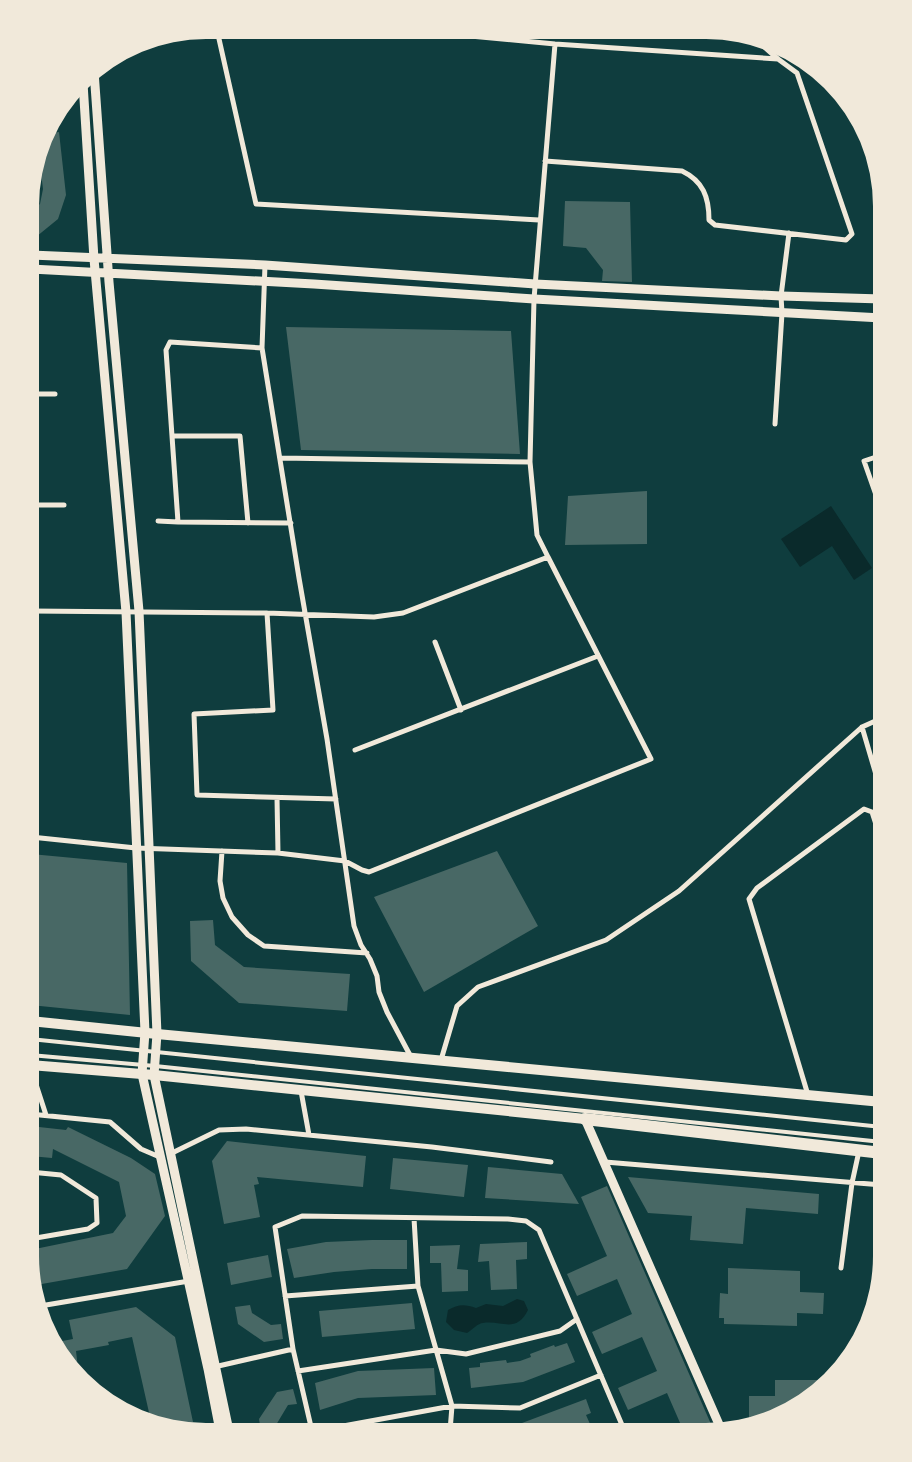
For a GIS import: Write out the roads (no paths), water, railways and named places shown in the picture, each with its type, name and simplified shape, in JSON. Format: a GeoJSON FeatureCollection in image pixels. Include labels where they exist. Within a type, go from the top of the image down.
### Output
{"type":"FeatureCollection","features":[{"type":"Feature","properties":{"kind":"main road"},"geometry":{"type":"LineString","coordinates":[[39,1022],[873,1101]]}},
{"type":"Feature","properties":{"kind":"main road"},"geometry":{"type":"LineString","coordinates":[[39,1066],[155,1070],[301,1091],[585,1118],[873,1152]]}},
{"type":"Feature","properties":{"kind":"street"},"geometry":{"type":"LineString","coordinates":[[219,39],[256,204],[539,220]]}},
{"type":"Feature","properties":{"kind":"street"},"geometry":{"type":"LineString","coordinates":[[501,39],[778,60]]}},
{"type":"Feature","properties":{"kind":"street"},"geometry":{"type":"LineString","coordinates":[[39,838],[150,849],[278,853],[345,861],[369,872],[651,759],[537,534],[530,462],[534,300],[554,44]]}},
{"type":"Feature","properties":{"kind":"street"},"geometry":{"type":"LineString","coordinates":[[544,161],[682,171],[692,176],[703,188],[710,206],[710,220],[715,225],[846,240],[852,234],[797,73],[767,50]]}},
{"type":"Feature","properties":{"kind":"street"},"geometry":{"type":"LineString","coordinates":[[95,81],[108,272],[139,611],[158,1034],[155,1070],[212,1368],[219,1423]]}},
{"type":"Feature","properties":{"kind":"street"},"geometry":{"type":"LineString","coordinates":[[84,92],[94,259],[126,612],[145,1032],[142,1070],[189,1281],[228,1423]]}},
{"type":"Feature","properties":{"kind":"street"},"geometry":{"type":"LineString","coordinates":[[775,424],[782,296],[788,233]]}},
{"type":"Feature","properties":{"kind":"street"},"geometry":{"type":"LineString","coordinates":[[39,256],[265,265],[535,284],[873,299]]}},
{"type":"Feature","properties":{"kind":"street"},"geometry":{"type":"LineString","coordinates":[[265,265],[262,348],[327,739],[354,926],[361,945],[377,976],[379,992],[387,1012],[411,1057]]}},
{"type":"Feature","properties":{"kind":"street"},"geometry":{"type":"LineString","coordinates":[[39,269],[264,281],[534,300],[873,318]]}},
{"type":"Feature","properties":{"kind":"street"},"geometry":{"type":"LineString","coordinates":[[178,522],[166,350],[170,342],[262,348]]}},
{"type":"Feature","properties":{"kind":"street"},"geometry":{"type":"LineString","coordinates":[[39,394],[56,394]]}},
{"type":"Feature","properties":{"kind":"street"},"geometry":{"type":"LineString","coordinates":[[172,436],[240,436],[248,523]]}},
{"type":"Feature","properties":{"kind":"street"},"geometry":{"type":"LineString","coordinates":[[281,458],[530,462]]}},
{"type":"Feature","properties":{"kind":"street"},"geometry":{"type":"LineString","coordinates":[[873,458],[864,462],[873,487]]}},
{"type":"Feature","properties":{"kind":"street"},"geometry":{"type":"LineString","coordinates":[[39,505],[64,504]]}},
{"type":"Feature","properties":{"kind":"street"},"geometry":{"type":"LineString","coordinates":[[158,521],[291,523]]}},
{"type":"Feature","properties":{"kind":"street"},"geometry":{"type":"LineString","coordinates":[[39,611],[267,613],[374,617],[402,612],[548,557]]}},
{"type":"Feature","properties":{"kind":"street"},"geometry":{"type":"LineString","coordinates":[[267,613],[273,710],[194,714],[197,795],[336,799]]}},
{"type":"Feature","properties":{"kind":"street"},"geometry":{"type":"LineString","coordinates":[[435,642],[461,710]]}},
{"type":"Feature","properties":{"kind":"street"},"geometry":{"type":"LineString","coordinates":[[355,750],[598,656]]}},
{"type":"Feature","properties":{"kind":"street"},"geometry":{"type":"LineString","coordinates":[[440,1061],[457,1006],[478,986],[606,940],[679,891],[862,727],[873,722]]}},
{"type":"Feature","properties":{"kind":"street"},"geometry":{"type":"LineString","coordinates":[[862,727],[873,764]]}},
{"type":"Feature","properties":{"kind":"street"},"geometry":{"type":"LineString","coordinates":[[277,798],[278,853]]}},
{"type":"Feature","properties":{"kind":"street"},"geometry":{"type":"LineString","coordinates":[[808,1095],[749,899],[757,888],[864,809],[872,812],[873,815]]}},
{"type":"Feature","properties":{"kind":"street"},"geometry":{"type":"LineString","coordinates":[[222,851],[220,881],[224,898],[232,917],[248,934],[264,946],[366,953]]}},
{"type":"Feature","properties":{"kind":"street"},"geometry":{"type":"LineString","coordinates":[[301,1091],[309,1135]]}},
{"type":"Feature","properties":{"kind":"street"},"geometry":{"type":"LineString","coordinates":[[39,1094],[46,1115]]}},
{"type":"Feature","properties":{"kind":"street"},"geometry":{"type":"LineString","coordinates":[[39,1115],[110,1122],[141,1149],[161,1159]]}},
{"type":"Feature","properties":{"kind":"street"},"geometry":{"type":"LineString","coordinates":[[585,1118],[718,1422]]}},
{"type":"Feature","properties":{"kind":"street"},"geometry":{"type":"LineString","coordinates":[[161,1159],[219,1130],[246,1129],[551,1162]]}},
{"type":"Feature","properties":{"kind":"street"},"geometry":{"type":"LineString","coordinates":[[841,1268],[852,1183],[859,1150]]}},
{"type":"Feature","properties":{"kind":"street"},"geometry":{"type":"LineString","coordinates":[[605,1162],[873,1184]]}},
{"type":"Feature","properties":{"kind":"street"},"geometry":{"type":"LineString","coordinates":[[39,1173],[61,1176],[96,1198],[97,1222],[88,1229],[39,1237]]}},
{"type":"Feature","properties":{"kind":"street"},"geometry":{"type":"LineString","coordinates":[[310,1423],[294,1349],[275,1228],[302,1216],[508,1219],[526,1221],[539,1230],[620,1423]]}},
{"type":"Feature","properties":{"kind":"street"},"geometry":{"type":"LineString","coordinates":[[414,1218],[418,1286],[452,1406],[451,1423]]}},
{"type":"Feature","properties":{"kind":"street"},"geometry":{"type":"LineString","coordinates":[[47,1305],[189,1281]]}},
{"type":"Feature","properties":{"kind":"street"},"geometry":{"type":"LineString","coordinates":[[285,1296],[418,1286]]}},
{"type":"Feature","properties":{"kind":"street"},"geometry":{"type":"LineString","coordinates":[[298,1371],[436,1350],[466,1354],[560,1331],[577,1319]]}},
{"type":"Feature","properties":{"kind":"street"},"geometry":{"type":"LineString","coordinates":[[212,1368],[294,1349]]}},
{"type":"Feature","properties":{"kind":"street"},"geometry":{"type":"LineString","coordinates":[[360,1423],[452,1406],[520,1408],[601,1375]]}},
{"type":"Feature","properties":{"kind":"lane"},"geometry":{"type":"LineString","coordinates":[[39,1040],[873,1125]]}},
{"type":"Feature","properties":{"kind":"lane"},"geometry":{"type":"LineString","coordinates":[[39,1056],[142,1070]]}},
{"type":"Feature","properties":{"kind":"lane"},"geometry":{"type":"LineString","coordinates":[[155,1070],[559,1108],[873,1141]]}},
{"type":"Feature","properties":{"kind":"lane"},"geometry":{"type":"LineString","coordinates":[[559,1108],[585,1118]]}},
{"type":"Feature","properties":{"kind":"water"},"geometry":{"type":"Polygon","coordinates":[[[831,506],[872,568],[854,580],[832,546],[800,567],[781,539],[831,506]]]}},
{"type":"Feature","properties":{"kind":"water"},"geometry":{"type":"Polygon","coordinates":[[[517,1299],[524,1301],[528,1310],[519,1322],[513,1324],[481,1323],[467,1333],[454,1330],[446,1322],[448,1310],[458,1306],[465,1305],[476,1308],[486,1304],[503,1306],[517,1299]]]}}]}
